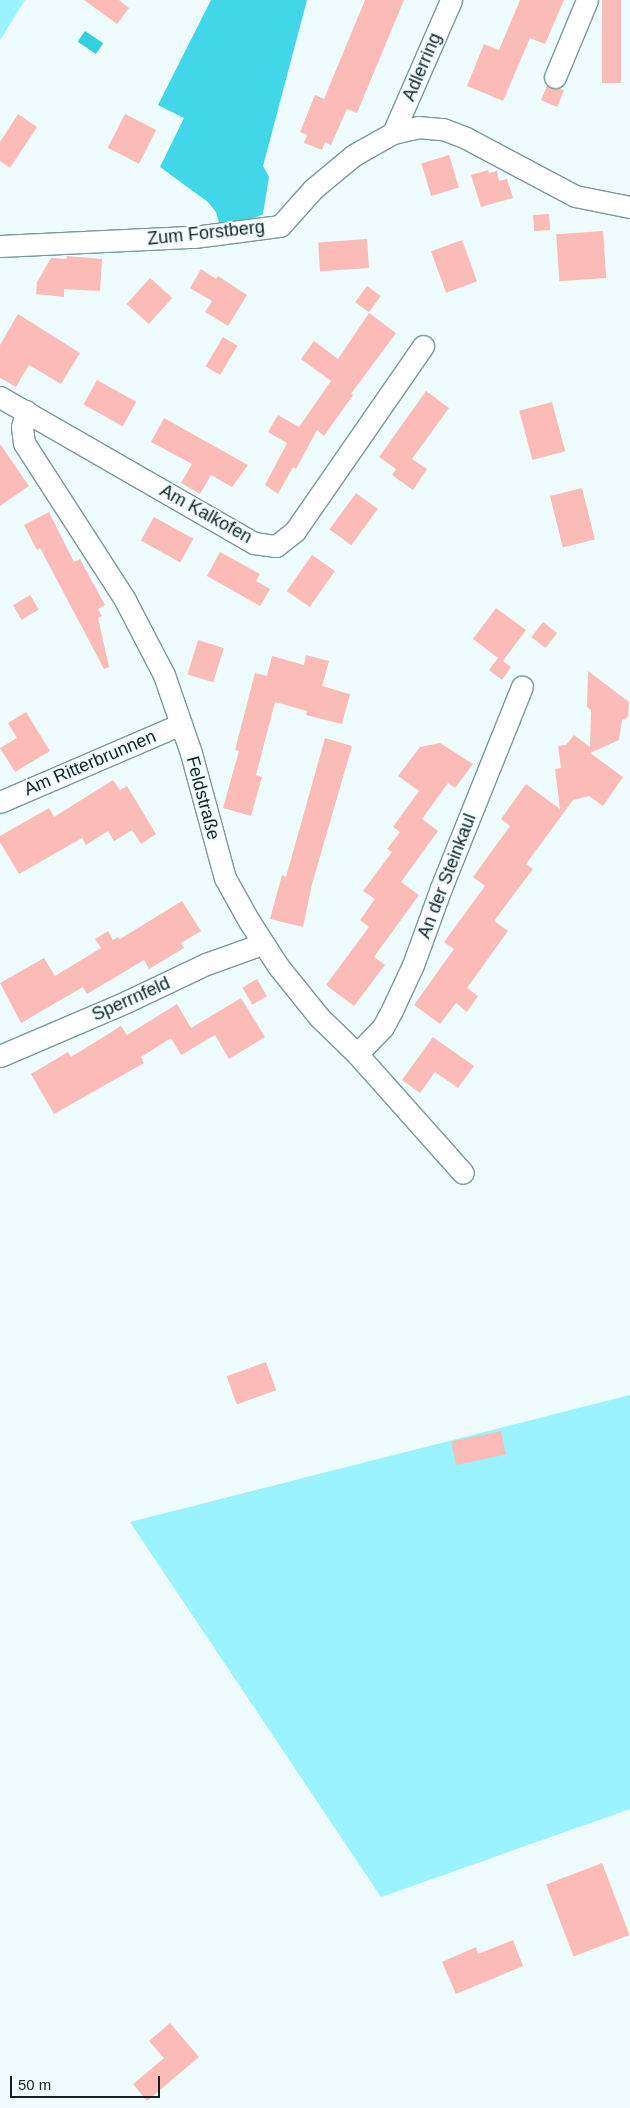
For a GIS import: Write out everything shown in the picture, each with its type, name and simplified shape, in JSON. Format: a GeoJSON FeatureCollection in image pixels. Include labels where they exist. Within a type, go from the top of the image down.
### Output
{"type":"FeatureCollection","features":[{"type":"Feature","properties":{"kind":"street","name":"Adlerring"},"geometry":{"type":"LineString","coordinates":[[393,133],[451,0]]}},
{"type":"Feature","properties":{"kind":"street"},"geometry":{"type":"LineString","coordinates":[[555,78],[587,0]]}},
{"type":"Feature","properties":{"kind":"street","name":"Zum Forstberg"},"geometry":{"type":"LineString","coordinates":[[0,246],[194,237],[280,226],[314,189],[354,154],[393,133],[418,127],[443,129],[466,138],[575,196],[630,207]]}},
{"type":"Feature","properties":{"kind":"street","name":"Am Kalkofen"},"geometry":{"type":"LineString","coordinates":[[26,411],[254,543],[276,546],[295,531],[423,346]]}},
{"type":"Feature","properties":{"kind":"street"},"geometry":{"type":"LineString","coordinates":[[0,397],[26,411]]}},
{"type":"Feature","properties":{"kind":"street","name":"Feldstraße"},"geometry":{"type":"LineString","coordinates":[[26,411],[22,427],[24,443],[142,628],[164,675],[181,724],[226,878],[262,944],[319,1017],[357,1054],[463,1173]]}},
{"type":"Feature","properties":{"kind":"street","name":"An der Steinkaul"},"geometry":{"type":"LineString","coordinates":[[357,1054],[383,1027],[397,1000],[522,687]]}},
{"type":"Feature","properties":{"kind":"street","name":"Am Ritterbrunnen"},"geometry":{"type":"LineString","coordinates":[[0,802],[181,724]]}},
{"type":"Feature","properties":{"kind":"street","name":"Sperrnfeld"},"geometry":{"type":"LineString","coordinates":[[0,1056],[126,1002],[206,964],[262,944]]}},
{"type":"Feature","properties":{"kind":"shaded area"},"geometry":{"type":"Polygon","coordinates":[[[0,0],[25,0],[0,40],[0,0]]]}},
{"type":"Feature","properties":{"kind":"shaded area"},"geometry":{"type":"Polygon","coordinates":[[[211,0],[307,0],[263,166],[269,177],[263,214],[250,220],[220,226],[216,212],[208,202],[160,167],[184,118],[158,105],[211,0]]]}},
{"type":"Feature","properties":{"kind":"shaded area"},"geometry":{"type":"Polygon","coordinates":[[[85,31],[103,43],[96,54],[78,42],[85,31]]]}},
{"type":"Feature","properties":{"kind":"shaded area"},"geometry":{"type":"Polygon","coordinates":[[[630,1395],[630,1809],[381,1897],[130,1522],[630,1395]]]}},
{"type":"Feature","properties":{"kind":"building"},"geometry":{"type":"Polygon","coordinates":[[[84,0],[119,0],[129,8],[117,24],[84,0]]]}},
{"type":"Feature","properties":{"kind":"building"},"geometry":{"type":"Polygon","coordinates":[[[365,0],[404,0],[357,113],[347,109],[331,145],[325,142],[322,150],[304,143],[307,135],[300,132],[315,95],[324,99],[365,0]]]}},
{"type":"Feature","properties":{"kind":"building"},"geometry":{"type":"Polygon","coordinates":[[[520,0],[564,0],[545,44],[530,38],[503,101],[467,86],[484,44],[499,50],[520,0]]]}},
{"type":"Feature","properties":{"kind":"building"},"geometry":{"type":"Polygon","coordinates":[[[602,0],[621,0],[621,83],[602,83],[602,0]]]}},
{"type":"Feature","properties":{"kind":"building"},"geometry":{"type":"Polygon","coordinates":[[[547,86],[564,90],[557,107],[541,100],[547,86]]]}},
{"type":"Feature","properties":{"kind":"building"},"geometry":{"type":"Polygon","coordinates":[[[18,114],[37,127],[10,168],[0,161],[0,142],[18,114]]]}},
{"type":"Feature","properties":{"kind":"building"},"geometry":{"type":"Polygon","coordinates":[[[125,114],[156,130],[139,164],[108,148],[125,114]]]}},
{"type":"Feature","properties":{"kind":"building"},"geometry":{"type":"Polygon","coordinates":[[[449,155],[459,188],[431,196],[421,163],[449,155]]]}},
{"type":"Feature","properties":{"kind":"building"},"geometry":{"type":"Polygon","coordinates":[[[488,170],[489,173],[497,171],[499,181],[507,179],[513,198],[481,207],[471,175],[488,170]]]}},
{"type":"Feature","properties":{"kind":"building"},"geometry":{"type":"Polygon","coordinates":[[[549,214],[550,230],[534,231],[533,215],[549,214]]]}},
{"type":"Feature","properties":{"kind":"building"},"geometry":{"type":"Polygon","coordinates":[[[603,231],[606,278],[559,281],[556,234],[603,231]]]}},
{"type":"Feature","properties":{"kind":"building"},"geometry":{"type":"Polygon","coordinates":[[[367,239],[369,268],[320,271],[318,242],[367,239]]]}},
{"type":"Feature","properties":{"kind":"building"},"geometry":{"type":"Polygon","coordinates":[[[462,240],[477,281],[446,293],[431,251],[462,240]]]}},
{"type":"Feature","properties":{"kind":"building"},"geometry":{"type":"Polygon","coordinates":[[[67,256],[102,259],[100,291],[64,289],[64,297],[36,294],[37,282],[51,258],[66,259],[67,256]]]}},
{"type":"Feature","properties":{"kind":"building"},"geometry":{"type":"Polygon","coordinates":[[[201,269],[216,279],[218,276],[247,295],[228,326],[205,312],[212,301],[190,288],[201,269]]]}},
{"type":"Feature","properties":{"kind":"building"},"geometry":{"type":"Polygon","coordinates":[[[150,278],[172,298],[149,324],[127,304],[150,278]]]}},
{"type":"Feature","properties":{"kind":"building"},"geometry":{"type":"Polygon","coordinates":[[[367,286],[381,296],[369,312],[355,302],[367,286]]]}},
{"type":"Feature","properties":{"kind":"building"},"geometry":{"type":"Polygon","coordinates":[[[369,313],[396,333],[351,394],[353,395],[324,436],[317,430],[296,469],[293,467],[278,494],[265,485],[287,443],[268,432],[278,415],[299,427],[331,381],[301,359],[314,341],[338,359],[369,313]]]}},
{"type":"Feature","properties":{"kind":"building"},"geometry":{"type":"Polygon","coordinates":[[[18,314],[80,353],[61,384],[29,365],[16,387],[0,378],[0,345],[18,314]]]}},
{"type":"Feature","properties":{"kind":"building"},"geometry":{"type":"Polygon","coordinates":[[[223,337],[238,346],[220,375],[205,366],[223,337]]]}},
{"type":"Feature","properties":{"kind":"building"},"geometry":{"type":"Polygon","coordinates":[[[97,380],[136,402],[123,426],[83,404],[97,380]]]}},
{"type":"Feature","properties":{"kind":"building"},"geometry":{"type":"Polygon","coordinates":[[[426,391],[449,408],[412,459],[427,469],[413,490],[392,475],[396,469],[379,457],[426,391]]]}},
{"type":"Feature","properties":{"kind":"building"},"geometry":{"type":"Polygon","coordinates":[[[552,402],[565,451],[532,460],[519,411],[552,402]]]}},
{"type":"Feature","properties":{"kind":"building"},"geometry":{"type":"Polygon","coordinates":[[[164,418],[248,465],[232,487],[211,475],[200,494],[181,483],[192,464],[151,442],[164,418]]]}},
{"type":"Feature","properties":{"kind":"building"},"geometry":{"type":"Polygon","coordinates":[[[0,444],[29,486],[0,506],[0,444]]]}},
{"type":"Feature","properties":{"kind":"building"},"geometry":{"type":"Polygon","coordinates":[[[582,488],[595,539],[563,547],[550,496],[582,488]]]}},
{"type":"Feature","properties":{"kind":"building"},"geometry":{"type":"Polygon","coordinates":[[[356,493],[378,509],[351,545],[330,529],[356,493]]]}},
{"type":"Feature","properties":{"kind":"building"},"geometry":{"type":"Polygon","coordinates":[[[49,512],[74,562],[80,559],[105,605],[98,609],[102,616],[98,618],[109,667],[104,669],[40,548],[37,550],[24,525],[49,512]]]}},
{"type":"Feature","properties":{"kind":"building"},"geometry":{"type":"Polygon","coordinates":[[[154,517],[193,539],[180,562],[141,541],[154,517]]]}},
{"type":"Feature","properties":{"kind":"building"},"geometry":{"type":"Polygon","coordinates":[[[220,552],[260,574],[256,581],[270,589],[260,606],[207,576],[220,552]]]}},
{"type":"Feature","properties":{"kind":"building"},"geometry":{"type":"Polygon","coordinates":[[[312,555],[335,571],[310,607],[287,591],[312,555]]]}},
{"type":"Feature","properties":{"kind":"building"},"geometry":{"type":"Polygon","coordinates":[[[30,595],[39,610],[22,620],[13,605],[30,595]]]}},
{"type":"Feature","properties":{"kind":"building"},"geometry":{"type":"Polygon","coordinates":[[[496,608],[526,630],[503,661],[511,667],[502,680],[489,670],[498,658],[473,639],[496,608]]]}},
{"type":"Feature","properties":{"kind":"building"},"geometry":{"type":"Polygon","coordinates":[[[543,622],[557,633],[545,648],[531,637],[543,622]]]}},
{"type":"Feature","properties":{"kind":"building"},"geometry":{"type":"Polygon","coordinates":[[[198,640],[224,648],[213,682],[187,674],[198,640]]]}},
{"type":"Feature","properties":{"kind":"building"},"geometry":{"type":"Polygon","coordinates":[[[306,655],[329,661],[322,686],[350,694],[342,724],[306,715],[307,711],[275,702],[256,775],[262,777],[251,816],[223,808],[239,751],[235,750],[255,673],[267,676],[272,656],[304,665],[306,655]]]}},
{"type":"Feature","properties":{"kind":"building"},"geometry":{"type":"Polygon","coordinates":[[[588,671],[629,702],[628,717],[622,720],[619,740],[590,753],[623,777],[603,806],[589,796],[573,800],[526,864],[533,869],[494,921],[508,931],[467,988],[478,996],[467,1012],[456,1003],[440,1024],[414,1005],[454,949],[444,942],[485,886],[473,877],[510,826],[501,819],[526,784],[560,809],[555,769],[561,768],[558,746],[566,745],[574,735],[590,747],[591,710],[587,707],[588,671]]]}},
{"type":"Feature","properties":{"kind":"building"},"geometry":{"type":"Polygon","coordinates":[[[26,712],[50,751],[15,772],[0,748],[17,738],[8,723],[26,712]]]}},
{"type":"Feature","properties":{"kind":"building"},"geometry":{"type":"Polygon","coordinates":[[[325,738],[352,746],[312,884],[303,927],[270,919],[282,875],[286,877],[325,738]]]}},
{"type":"Feature","properties":{"kind":"building"},"geometry":{"type":"Polygon","coordinates":[[[440,743],[473,764],[455,788],[448,783],[422,819],[438,831],[401,882],[419,895],[374,957],[385,965],[354,1006],[326,985],[369,927],[360,920],[375,899],[363,891],[392,852],[387,849],[400,832],[393,827],[419,791],[398,776],[420,747],[440,743]]]}},
{"type":"Feature","properties":{"kind":"building"},"geometry":{"type":"Polygon","coordinates":[[[113,780],[120,790],[127,786],[156,834],[141,844],[132,830],[114,841],[108,831],[86,845],[82,838],[19,874],[0,842],[0,836],[49,808],[54,817],[113,780]]]}},
{"type":"Feature","properties":{"kind":"building"},"geometry":{"type":"Polygon","coordinates":[[[182,901],[201,931],[181,943],[184,948],[149,969],[144,960],[87,994],[83,987],[21,1023],[0,983],[44,958],[55,976],[101,948],[95,939],[108,931],[113,940],[118,937],[120,939],[182,901]]]}},
{"type":"Feature","properties":{"kind":"building"},"geometry":{"type":"Polygon","coordinates":[[[257,979],[267,996],[252,1005],[242,988],[257,979]]]}},
{"type":"Feature","properties":{"kind":"building"},"geometry":{"type":"Polygon","coordinates":[[[241,998],[265,1037],[229,1059],[215,1035],[181,1055],[171,1038],[141,1057],[144,1063],[54,1114],[31,1074],[68,1052],[71,1057],[121,1026],[127,1035],[177,1004],[191,1028],[241,998]]]}},
{"type":"Feature","properties":{"kind":"building"},"geometry":{"type":"Polygon","coordinates":[[[433,1037],[474,1066],[458,1088],[435,1072],[420,1093],[402,1080],[433,1037]]]}},
{"type":"Feature","properties":{"kind":"building"},"geometry":{"type":"Polygon","coordinates":[[[266,1362],[276,1390],[237,1405],[227,1376],[266,1362]]]}},
{"type":"Feature","properties":{"kind":"building"},"geometry":{"type":"Polygon","coordinates":[[[501,1431],[506,1454],[456,1465],[451,1442],[501,1431]]]}},
{"type":"Feature","properties":{"kind":"building"},"geometry":{"type":"Polygon","coordinates":[[[602,1863],[630,1935],[574,1956],[546,1885],[602,1863]]]}},
{"type":"Feature","properties":{"kind":"building"},"geometry":{"type":"Polygon","coordinates":[[[513,1940],[523,1966],[456,1994],[442,1962],[476,1947],[478,1954],[513,1940]]]}},
{"type":"Feature","properties":{"kind":"building"},"geometry":{"type":"Polygon","coordinates":[[[170,2023],[199,2057],[147,2101],[133,2084],[164,2058],[149,2041],[170,2023]]]}}]}
